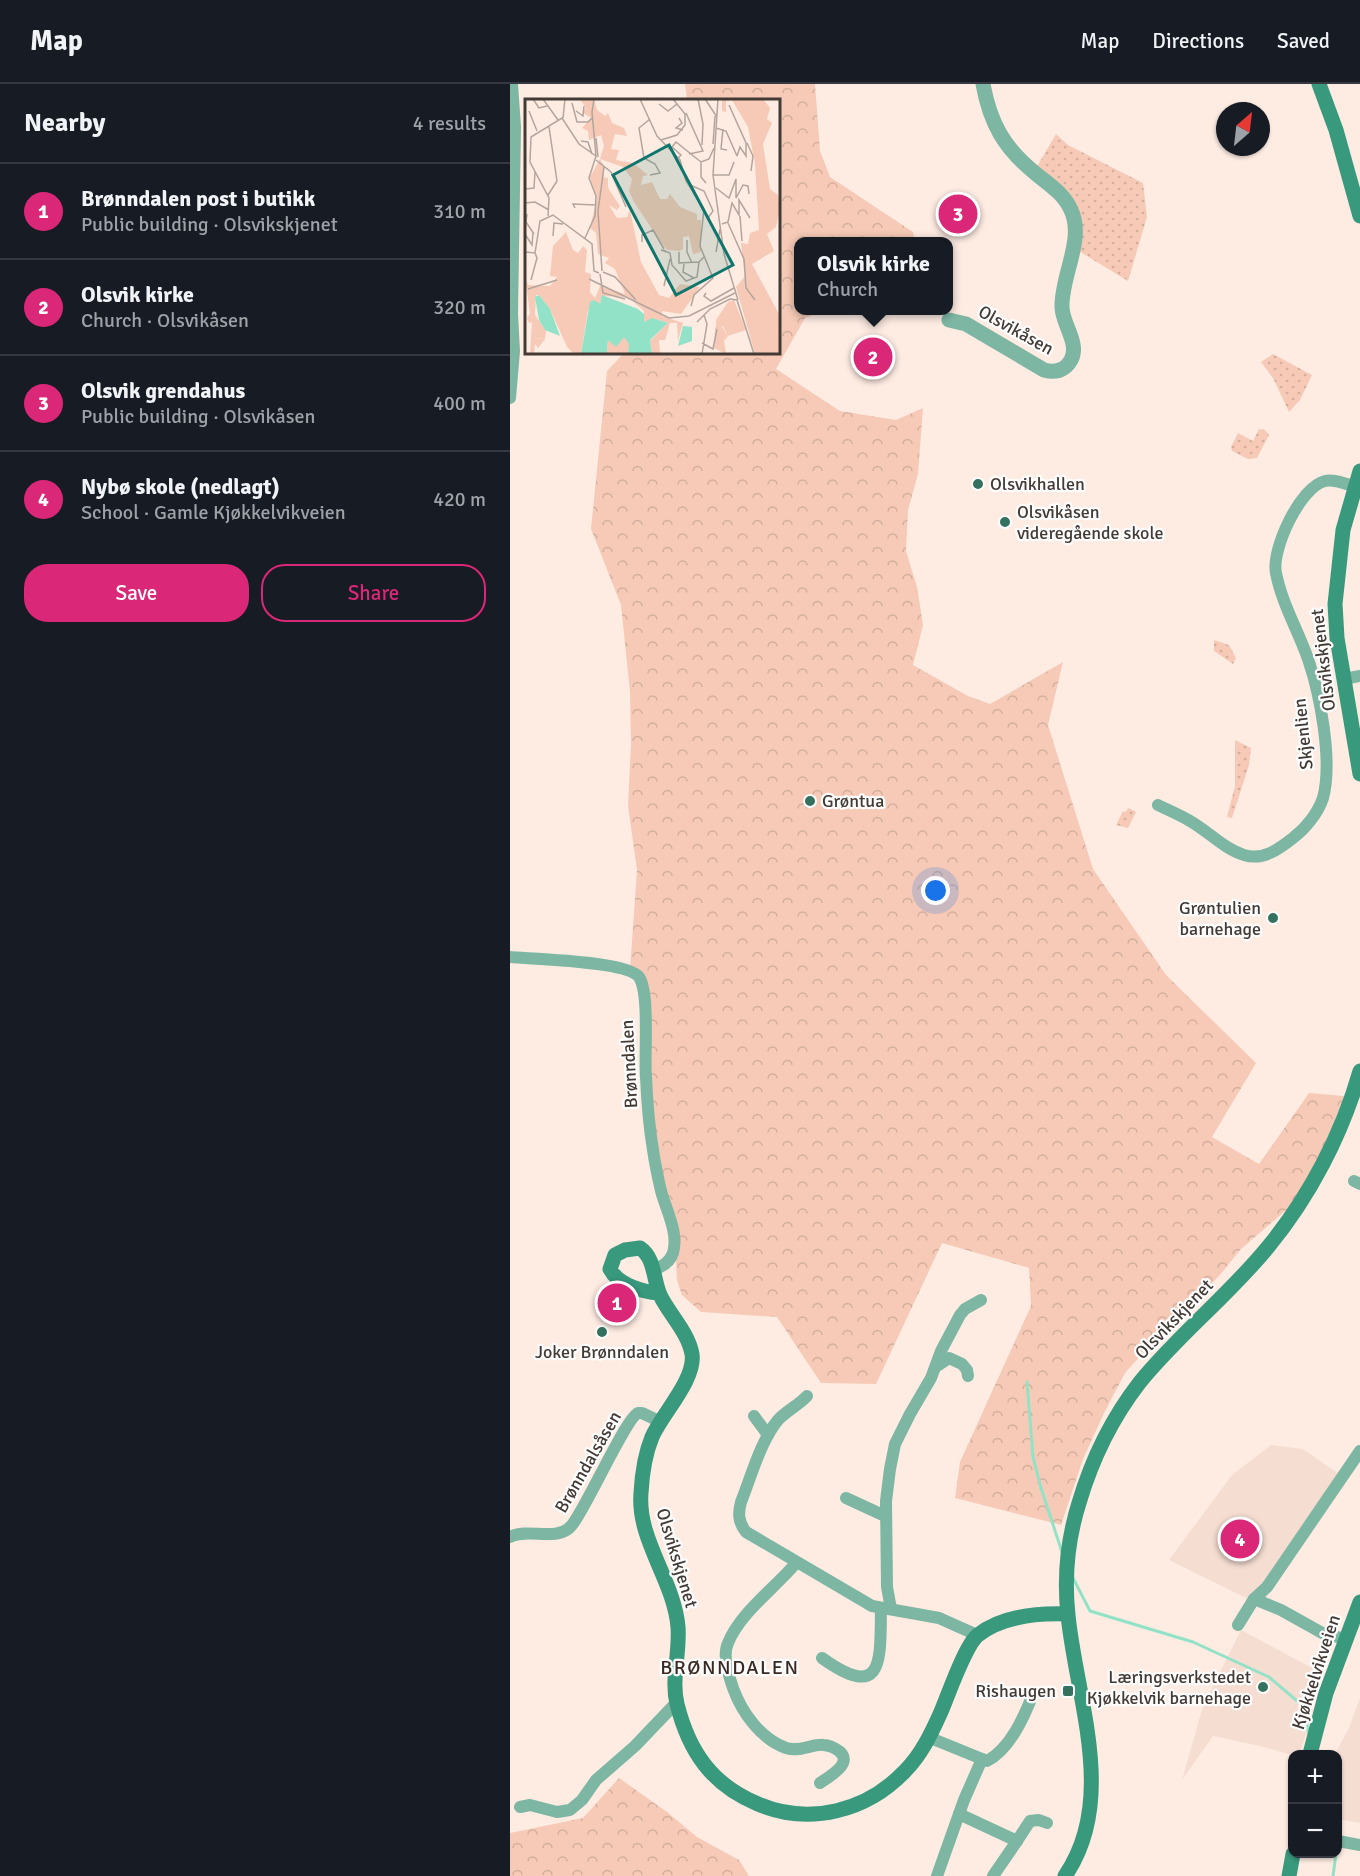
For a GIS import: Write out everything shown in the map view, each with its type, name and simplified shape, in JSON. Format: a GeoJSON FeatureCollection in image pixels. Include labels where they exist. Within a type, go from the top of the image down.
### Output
{"type":"FeatureCollection","features":[{"type":"Feature","properties":{"kind":"main road"},"geometry":{"type":"LineString","coordinates":[[1319,84],[1336,130],[1360,216]]}},
{"type":"Feature","properties":{"kind":"main road","name":"Olsvikskjenet"},"geometry":{"type":"LineString","coordinates":[[1360,471],[1343,530],[1335,604],[1337,638],[1360,774]]}},
{"type":"Feature","properties":{"kind":"main road","name":"Olsvikskjenet"},"geometry":{"type":"LineString","coordinates":[[1065,1876],[1084,1831],[1092,1781],[1088,1734],[1067,1614],[1068,1554],[1074,1522],[1092,1460],[1140,1382],[1236,1283],[1287,1222],[1322,1165],[1353,1096],[1360,1071]]}},
{"type":"Feature","properties":{"kind":"main road","name":"Olsvikskjenet"},"geometry":{"type":"LineString","coordinates":[[659,1293],[644,1292],[620,1280],[610,1269],[615,1255],[625,1250],[640,1248],[649,1256],[659,1293],[687,1340],[692,1353],[692,1362],[682,1387],[652,1437],[645,1460],[641,1502],[649,1538],[671,1595],[678,1627],[675,1666],[676,1702],[683,1726],[696,1755],[715,1777],[740,1797],[771,1810],[812,1815],[838,1812],[863,1803],[897,1780],[907,1770],[928,1737],[962,1661],[977,1635]]}},
{"type":"Feature","properties":{"kind":"main road","name":"Kjøkkelvikveien"},"geometry":{"type":"LineString","coordinates":[[1311,1750],[1326,1693],[1360,1602]]}},
{"type":"Feature","properties":{"kind":"main road"},"geometry":{"type":"LineString","coordinates":[[977,1635],[1000,1622],[1016,1617],[1067,1614]]}},
{"type":"Feature","properties":{"kind":"main road"},"geometry":{"type":"LineString","coordinates":[[1289,1876],[1292,1858]]}},
{"type":"Feature","properties":{"kind":"street"},"geometry":{"type":"LineString","coordinates":[[510,398],[514,351],[512,314],[515,127],[512,84]]}},
{"type":"Feature","properties":{"kind":"street","name":"Olsvikåsen"},"geometry":{"type":"LineString","coordinates":[[949,320],[966,324],[1044,370],[1058,371],[1065,367],[1072,357],[1073,343],[1062,308],[1076,226],[1074,218],[1063,196],[1025,165],[1001,137],[995,128],[983,84]]}},
{"type":"Feature","properties":{"kind":"street","name":"Skjenlien"},"geometry":{"type":"LineString","coordinates":[[1158,805],[1191,821],[1238,852],[1259,857],[1267,855],[1295,836],[1318,809],[1326,780],[1324,724],[1308,658],[1286,607],[1275,570],[1278,552],[1292,516],[1317,483],[1332,480],[1356,487]]}},
{"type":"Feature","properties":{"kind":"street"},"geometry":{"type":"LineString","coordinates":[[1344,679],[1360,676]]}},
{"type":"Feature","properties":{"kind":"street","name":"Brønndalen"},"geometry":{"type":"LineString","coordinates":[[510,957],[610,965],[630,970],[639,977],[644,993],[646,1076],[653,1150],[675,1240],[673,1254],[669,1260],[662,1267],[653,1270]]}},
{"type":"Feature","properties":{"kind":"street"},"geometry":{"type":"LineString","coordinates":[[822,1658],[836,1668],[857,1677],[865,1677],[873,1672],[878,1664],[886,1609],[885,1516],[890,1469],[896,1444],[937,1366],[941,1351],[960,1315],[965,1309],[981,1300]]}},
{"type":"Feature","properties":{"kind":"street"},"geometry":{"type":"LineString","coordinates":[[937,1366],[949,1358],[956,1360],[968,1370],[968,1376]]}},
{"type":"Feature","properties":{"kind":"street"},"geometry":{"type":"LineString","coordinates":[[807,1396],[796,1408],[780,1418],[768,1435],[738,1511],[746,1532],[873,1606],[939,1618],[977,1635]]}},
{"type":"Feature","properties":{"kind":"street","name":"Brønndalsåsen"},"geometry":{"type":"LineString","coordinates":[[510,1537],[525,1532],[555,1534],[570,1527],[603,1473],[621,1436],[636,1415],[642,1413],[661,1422]]}},
{"type":"Feature","properties":{"kind":"street"},"geometry":{"type":"LineString","coordinates":[[754,1416],[768,1435]]}},
{"type":"Feature","properties":{"kind":"street"},"geometry":{"type":"LineString","coordinates":[[1238,1625],[1254,1599],[1267,1587],[1360,1451]]}},
{"type":"Feature","properties":{"kind":"street"},"geometry":{"type":"LineString","coordinates":[[846,1498],[885,1516]]}},
{"type":"Feature","properties":{"kind":"street"},"geometry":{"type":"LineString","coordinates":[[796,1563],[740,1624],[726,1649],[729,1674],[735,1692],[746,1714],[761,1734],[788,1748],[821,1744],[833,1746],[843,1754],[844,1764],[820,1784]]}},
{"type":"Feature","properties":{"kind":"street"},"geometry":{"type":"LineString","coordinates":[[1254,1599],[1281,1610],[1324,1634],[1346,1639]]}},
{"type":"Feature","properties":{"kind":"street"},"geometry":{"type":"LineString","coordinates":[[928,1737],[987,1761],[1003,1748],[1018,1727],[1033,1694]]}},
{"type":"Feature","properties":{"kind":"street"},"geometry":{"type":"LineString","coordinates":[[520,1808],[530,1805],[557,1812],[570,1810],[582,1800],[596,1780],[635,1746],[676,1702]]}},
{"type":"Feature","properties":{"kind":"street"},"geometry":{"type":"LineString","coordinates":[[937,1876],[982,1759]]}},
{"type":"Feature","properties":{"kind":"street"},"geometry":{"type":"LineString","coordinates":[[959,1814],[1017,1841]]}},
{"type":"Feature","properties":{"kind":"street"},"geometry":{"type":"LineString","coordinates":[[993,1876],[1030,1821],[1039,1820],[1047,1824]]}},
{"type":"Feature","properties":{"kind":"street"},"geometry":{"type":"LineString","coordinates":[[1342,1841],[1360,1845]]}},
{"type":"Feature","properties":{"kind":"shaded area"},"geometry":{"type":"Polygon","coordinates":[[[1271,1445],[1303,1449],[1339,1474],[1252,1601],[1169,1560],[1232,1475],[1271,1445]]]}},
{"type":"Feature","properties":{"kind":"shaded area","name":"Læringsverkstedet Kjøkkelvik barnehage"},"geometry":{"type":"Polygon","coordinates":[[[1241,1630],[1314,1669],[1312,1717],[1300,1750],[1288,1750],[1288,1754],[1213,1736],[1182,1780],[1203,1706],[1241,1630]]]}},
{"type":"Feature","properties":{"kind":"shaded area"},"geometry":{"type":"Polygon","coordinates":[[[1360,1698],[1360,1823],[1342,1820],[1342,1750],[1337,1750],[1349,1728],[1360,1698]]]}},
{"type":"Feature","properties":{"kind":"green space"},"geometry":{"type":"Polygon","coordinates":[[[685,84],[815,84],[820,151],[830,177],[913,232],[914,237],[794,237],[794,315],[813,315],[805,318],[776,369],[840,411],[896,420],[923,408],[918,474],[908,510],[906,551],[917,587],[923,625],[913,665],[968,696],[990,704],[1063,662],[1048,725],[1093,869],[1166,975],[1256,1063],[1212,1137],[1259,1164],[1309,1093],[1344,1096],[1330,1134],[1309,1177],[1291,1206],[1241,1249],[1219,1276],[1161,1333],[1125,1373],[1083,1459],[1061,1525],[955,1498],[960,1462],[1031,1306],[1029,1268],[942,1243],[876,1384],[821,1383],[777,1317],[701,1312],[682,1295],[677,1280],[675,1240],[653,1150],[644,993],[630,970],[637,870],[628,806],[631,745],[630,692],[621,605],[591,529],[607,371],[623,354],[780,354],[780,99],[687,99],[685,84]]]}},
{"type":"Feature","properties":{"kind":"green space"},"geometry":{"type":"Polygon","coordinates":[[[1056,134],[1068,145],[1143,183],[1147,217],[1128,281],[1077,250],[1079,229],[1035,170],[1056,134]]]}},
{"type":"Feature","properties":{"kind":"green space"},"geometry":{"type":"Polygon","coordinates":[[[1273,354],[1312,375],[1300,400],[1289,412],[1273,378],[1261,362],[1273,354]]]}},
{"type":"Feature","properties":{"kind":"green space"},"geometry":{"type":"Polygon","coordinates":[[[1259,429],[1265,430],[1269,435],[1257,458],[1248,459],[1232,451],[1231,447],[1238,433],[1253,441],[1259,429]]]}},
{"type":"Feature","properties":{"kind":"green space"},"geometry":{"type":"Polygon","coordinates":[[[1214,640],[1229,645],[1236,658],[1233,664],[1214,651],[1214,640]]]}},
{"type":"Feature","properties":{"kind":"green space"},"geometry":{"type":"Polygon","coordinates":[[[1235,740],[1251,748],[1249,765],[1232,818],[1227,817],[1235,786],[1235,740]]]}},
{"type":"Feature","properties":{"kind":"green space"},"geometry":{"type":"Polygon","coordinates":[[[1129,808],[1136,812],[1128,828],[1116,825],[1123,811],[1129,808]]]}},
{"type":"Feature","properties":{"kind":"green space"},"geometry":{"type":"Polygon","coordinates":[[[619,1778],[667,1812],[697,1837],[739,1860],[749,1876],[510,1876],[510,1833],[583,1818],[619,1778]]]}},
{"type":"Feature","properties":{"kind":"waterway"},"geometry":{"type":"LineString","coordinates":[[1027,1382],[1033,1457],[1062,1552]]}},
{"type":"Feature","properties":{"kind":"waterway"},"geometry":{"type":"LineString","coordinates":[[1073,1578],[1090,1611],[1193,1642],[1269,1677],[1303,1706],[1309,1734]]}},
{"type":"Feature","properties":{"kind":"waterway"},"geometry":{"type":"LineString","coordinates":[[1333,1876],[1335,1858]]}},
{"type":"Feature","properties":{"kind":"place","name":"Olsvik grendahus"},"geometry":{"type":"Point","coordinates":[958,214]}},
{"type":"Feature","properties":{"kind":"place","name":"Olsvik kirke"},"geometry":{"type":"Point","coordinates":[873,357]}},
{"type":"Feature","properties":{"kind":"place","name":"Olsvikhallen"},"geometry":{"type":"Point","coordinates":[978,484]}},
{"type":"Feature","properties":{"kind":"place","name":"Olsvikåsen videregående skole"},"geometry":{"type":"Point","coordinates":[1005,522]}},
{"type":"Feature","properties":{"kind":"place","name":"Grøntua"},"geometry":{"type":"Point","coordinates":[810,801]}},
{"type":"Feature","properties":{"kind":"place","name":"Grøntulien barnehage"},"geometry":{"type":"Point","coordinates":[1273,918]}},
{"type":"Feature","properties":{"kind":"place","name":"Brønndalen post i butikk"},"geometry":{"type":"Point","coordinates":[617,1303]}},
{"type":"Feature","properties":{"kind":"place","name":"Joker Brønndalen"},"geometry":{"type":"Point","coordinates":[602,1332]}},
{"type":"Feature","properties":{"kind":"place","name":"Nybø skole (nedlagt)"},"geometry":{"type":"Point","coordinates":[1240,1539]}},
{"type":"Feature","properties":{"kind":"place","name":"Læringsverkstedet Kjøkkelvik barnehage"},"geometry":{"type":"Point","coordinates":[1263,1687]}},
{"type":"Feature","properties":{"kind":"place","name":"Rishaugen"},"geometry":{"type":"Point","coordinates":[1068,1691]}},
{"type":"Feature","properties":{"kind":"district","name":"BRØNNDALEN"},"geometry":{"type":"Point","coordinates":[730,1667]}}]}
